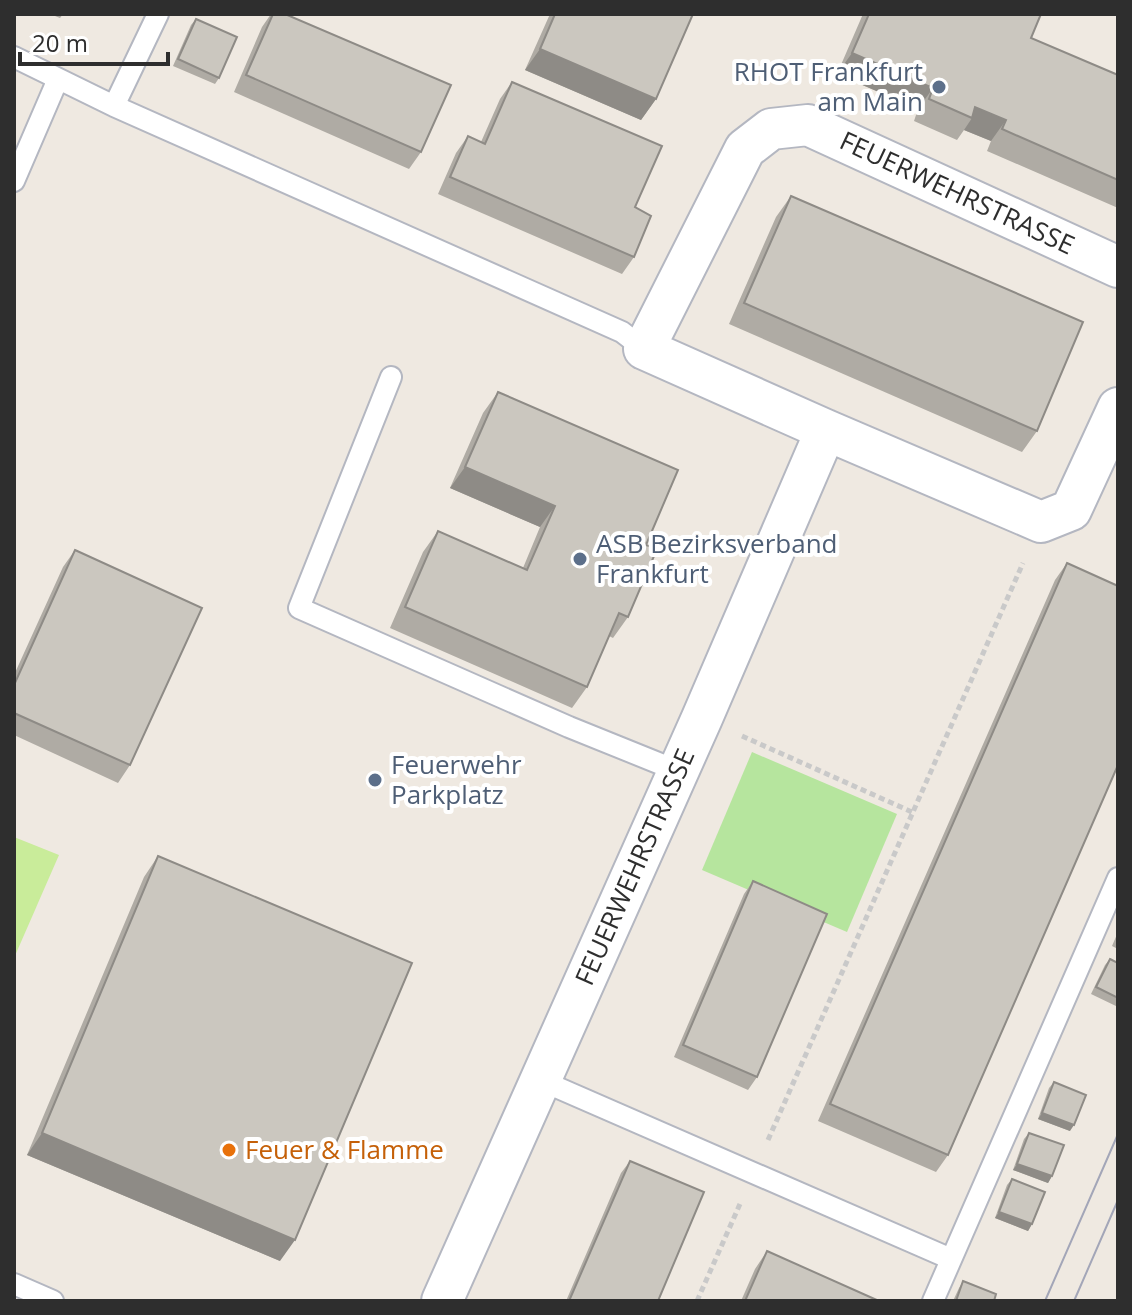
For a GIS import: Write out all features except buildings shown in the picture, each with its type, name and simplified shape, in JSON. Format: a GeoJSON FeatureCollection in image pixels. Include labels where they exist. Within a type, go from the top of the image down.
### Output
{"type":"FeatureCollection","features":[{"type":"Feature","properties":{"kind":"street","name":"FEUERWEHRSTRASSE"},"geometry":{"type":"LineString","coordinates":[[644,349],[745,149],[771,129],[808,125],[1118,267]]}},
{"type":"Feature","properties":{"kind":"street"},"geometry":{"type":"LineString","coordinates":[[644,349],[1041,522],[1071,510],[1118,408]]}},
{"type":"Feature","properties":{"kind":"street","name":"FEUERWEHRSTRASSE"},"geometry":{"type":"LineString","coordinates":[[442,1301],[702,718],[826,430]]}},
{"type":"Feature","properties":{"kind":"lane"},"geometry":{"type":"LineString","coordinates":[[114,106],[158,14]]}},
{"type":"Feature","properties":{"kind":"lane"},"geometry":{"type":"LineString","coordinates":[[14,57],[114,106],[622,332],[644,349]]}},
{"type":"Feature","properties":{"kind":"lane"},"geometry":{"type":"LineString","coordinates":[[14,181],[58,79]]}},
{"type":"Feature","properties":{"kind":"lane"},"geometry":{"type":"LineString","coordinates":[[391,377],[299,608],[569,727],[678,771]]}},
{"type":"Feature","properties":{"kind":"lane"},"geometry":{"type":"LineString","coordinates":[[933,1301],[1118,878]]}},
{"type":"Feature","properties":{"kind":"lane"},"geometry":{"type":"LineString","coordinates":[[540,1080],[951,1259]]}},
{"type":"Feature","properties":{"kind":"lane"},"geometry":{"type":"LineString","coordinates":[[14,1284],[53,1301]]}},
{"type":"Feature","properties":{"kind":"path"},"geometry":{"type":"LineString","coordinates":[[697,1301],[1041,522]]}},
{"type":"Feature","properties":{"kind":"path"},"geometry":{"type":"LineString","coordinates":[[702,718],[912,812]]}},
{"type":"Feature","properties":{"kind":"green space"},"geometry":{"type":"Polygon","coordinates":[[[752,752],[897,814],[847,932],[702,870],[752,752]]]}},
{"type":"Feature","properties":{"kind":"green space"},"geometry":{"type":"Polygon","coordinates":[[[14,837],[59,855],[14,958],[14,837]]]}},
{"type":"Feature","properties":{"kind":"tram line"},"geometry":{"type":"LineString","coordinates":[[1045,1301],[1118,1134]]}},
{"type":"Feature","properties":{"kind":"tram line"},"geometry":{"type":"LineString","coordinates":[[1074,1301],[1118,1200]]}},
{"type":"Feature","properties":{"kind":"place","name":"RHOT Frankfurt am Main"},"geometry":{"type":"Point","coordinates":[939,87]}},
{"type":"Feature","properties":{"kind":"place","name":"ASB Bezirksverband Frankfurt"},"geometry":{"type":"Point","coordinates":[580,559]}},
{"type":"Feature","properties":{"kind":"place","name":"Feuerwehr Parkplatz"},"geometry":{"type":"Point","coordinates":[375,780]}},
{"type":"Feature","properties":{"kind":"place","name":"Feuer & Flamme"},"geometry":{"type":"Point","coordinates":[229,1150]}}]}
